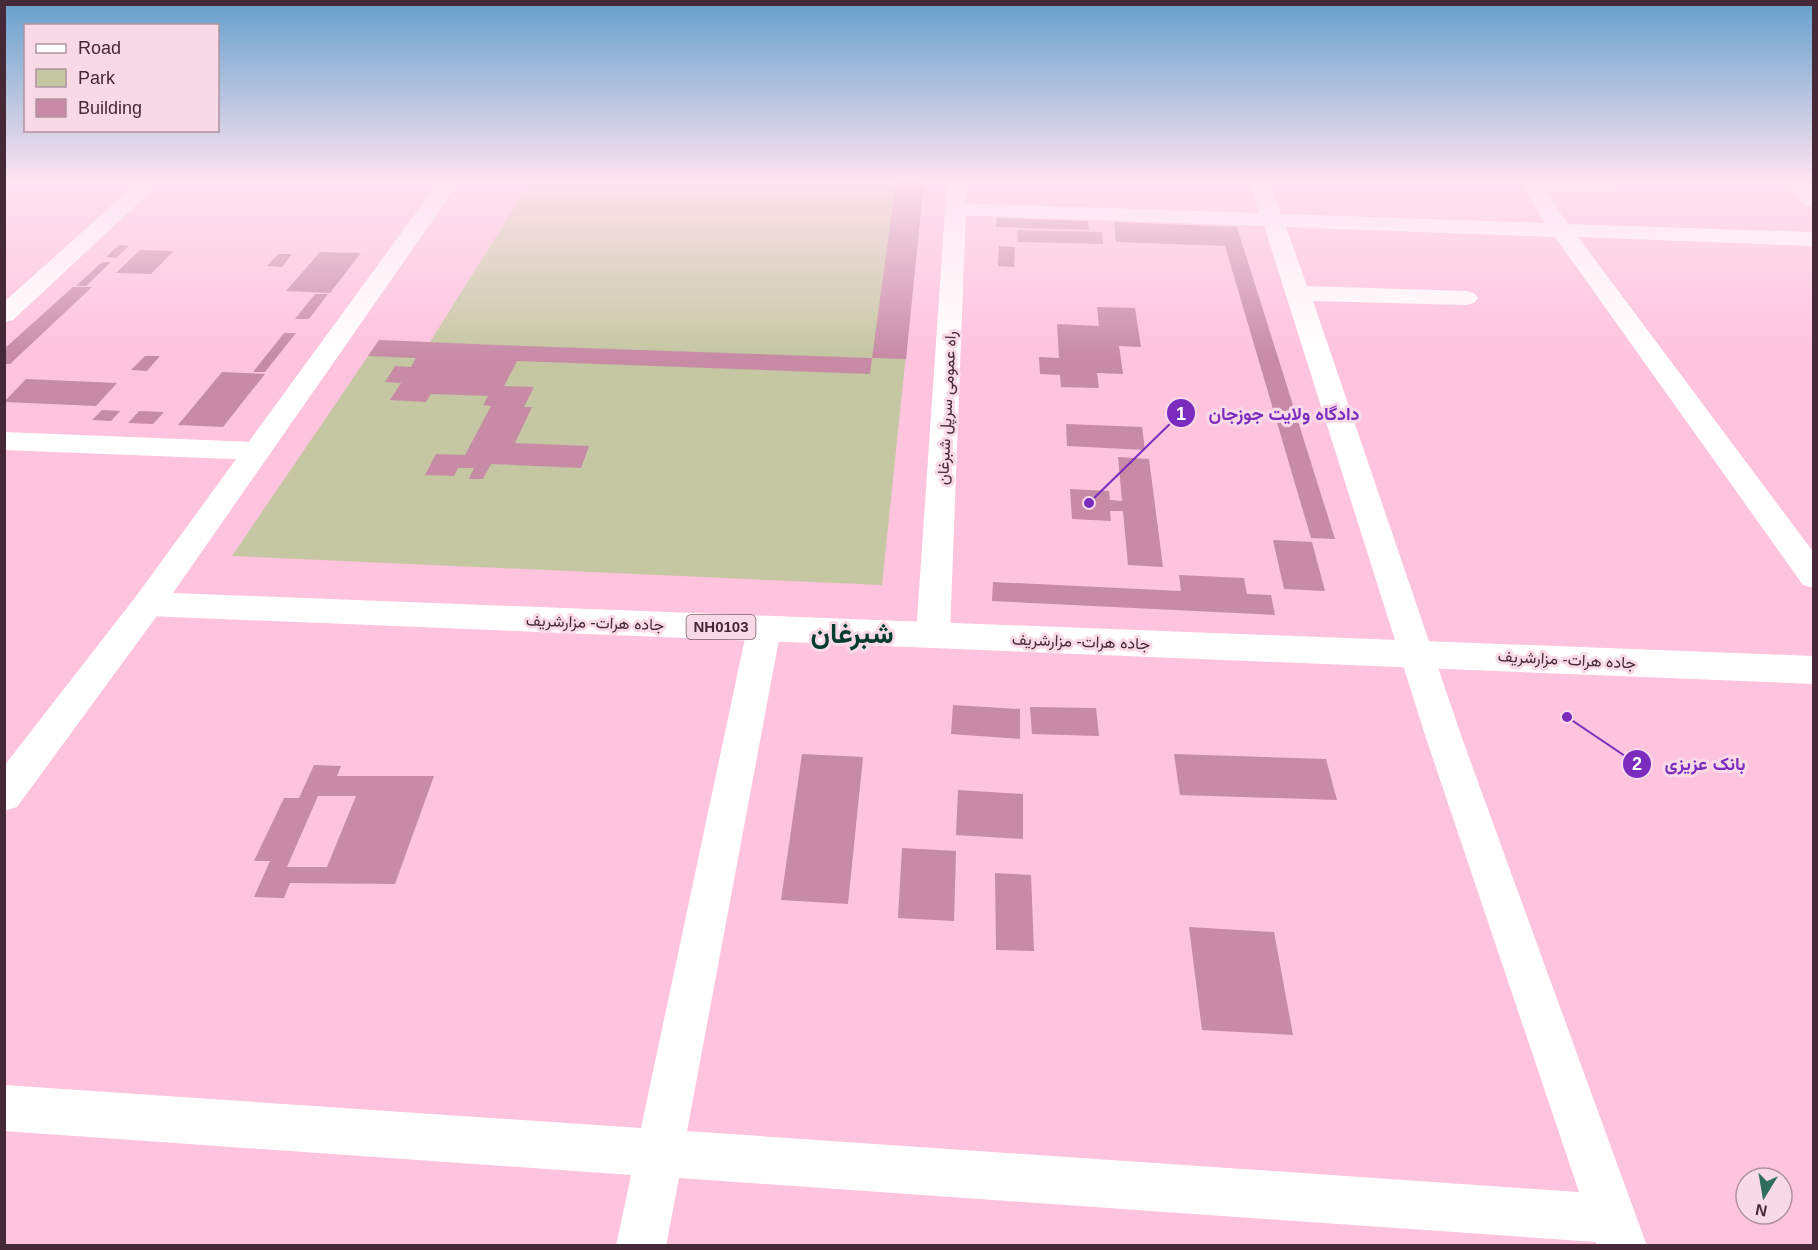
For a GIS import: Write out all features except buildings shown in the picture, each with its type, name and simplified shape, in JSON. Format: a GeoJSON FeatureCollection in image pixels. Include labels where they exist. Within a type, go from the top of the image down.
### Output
{"type":"FeatureCollection","features":[{"type":"Feature","properties":{"kind":"main road"},"geometry":{"type":"LineString","coordinates":[[4,315],[88,239]]}},
{"type":"Feature","properties":{"kind":"main road"},"geometry":{"type":"LineString","coordinates":[[4,795],[148,604],[408,239]]}},
{"type":"Feature","properties":{"kind":"main road","name":"راه عمومی سرپل شبرغان"},"geometry":{"type":"LineString","coordinates":[[933,635],[954,239]]}},
{"type":"Feature","properties":{"kind":"main road"},"geometry":{"type":"LineString","coordinates":[[4,1108],[660,1154],[1618,1232],[1448,749],[1280,239]]}},
{"type":"Feature","properties":{"kind":"main road"},"geometry":{"type":"LineString","coordinates":[[1569,239],[1814,577]]}},
{"type":"Feature","properties":{"kind":"main road"},"geometry":{"type":"LineString","coordinates":[[1298,293],[1466,298]]}},
{"type":"Feature","properties":{"kind":"main road"},"geometry":{"type":"LineString","coordinates":[[4,441],[257,451]]}},
{"type":"Feature","properties":{"kind":"main road","name":"جاده هرات- مزارشریف"},"geometry":{"type":"LineString","coordinates":[[148,604],[1814,670]]}},
{"type":"Feature","properties":{"kind":"main road"},"geometry":{"type":"LineString","coordinates":[[641,1245],[764,629]]}},
{"type":"Feature","properties":{"kind":"green space"},"geometry":{"type":"Polygon","coordinates":[[[494,239],[918,239],[882,585],[232,556],[379,340],[430,342],[494,239]]]}},
{"type":"Feature","properties":{"kind":"place","name":"دادگاه ولایت جوزجان"},"geometry":{"type":"Point","coordinates":[1089,503]}},
{"type":"Feature","properties":{"kind":"place","name":"بانک عزیزی"},"geometry":{"type":"Point","coordinates":[1567,717]}},
{"type":"Feature","properties":{"kind":"district","name":"شبرغان"},"geometry":{"type":"Point","coordinates":[852,633]}}]}
